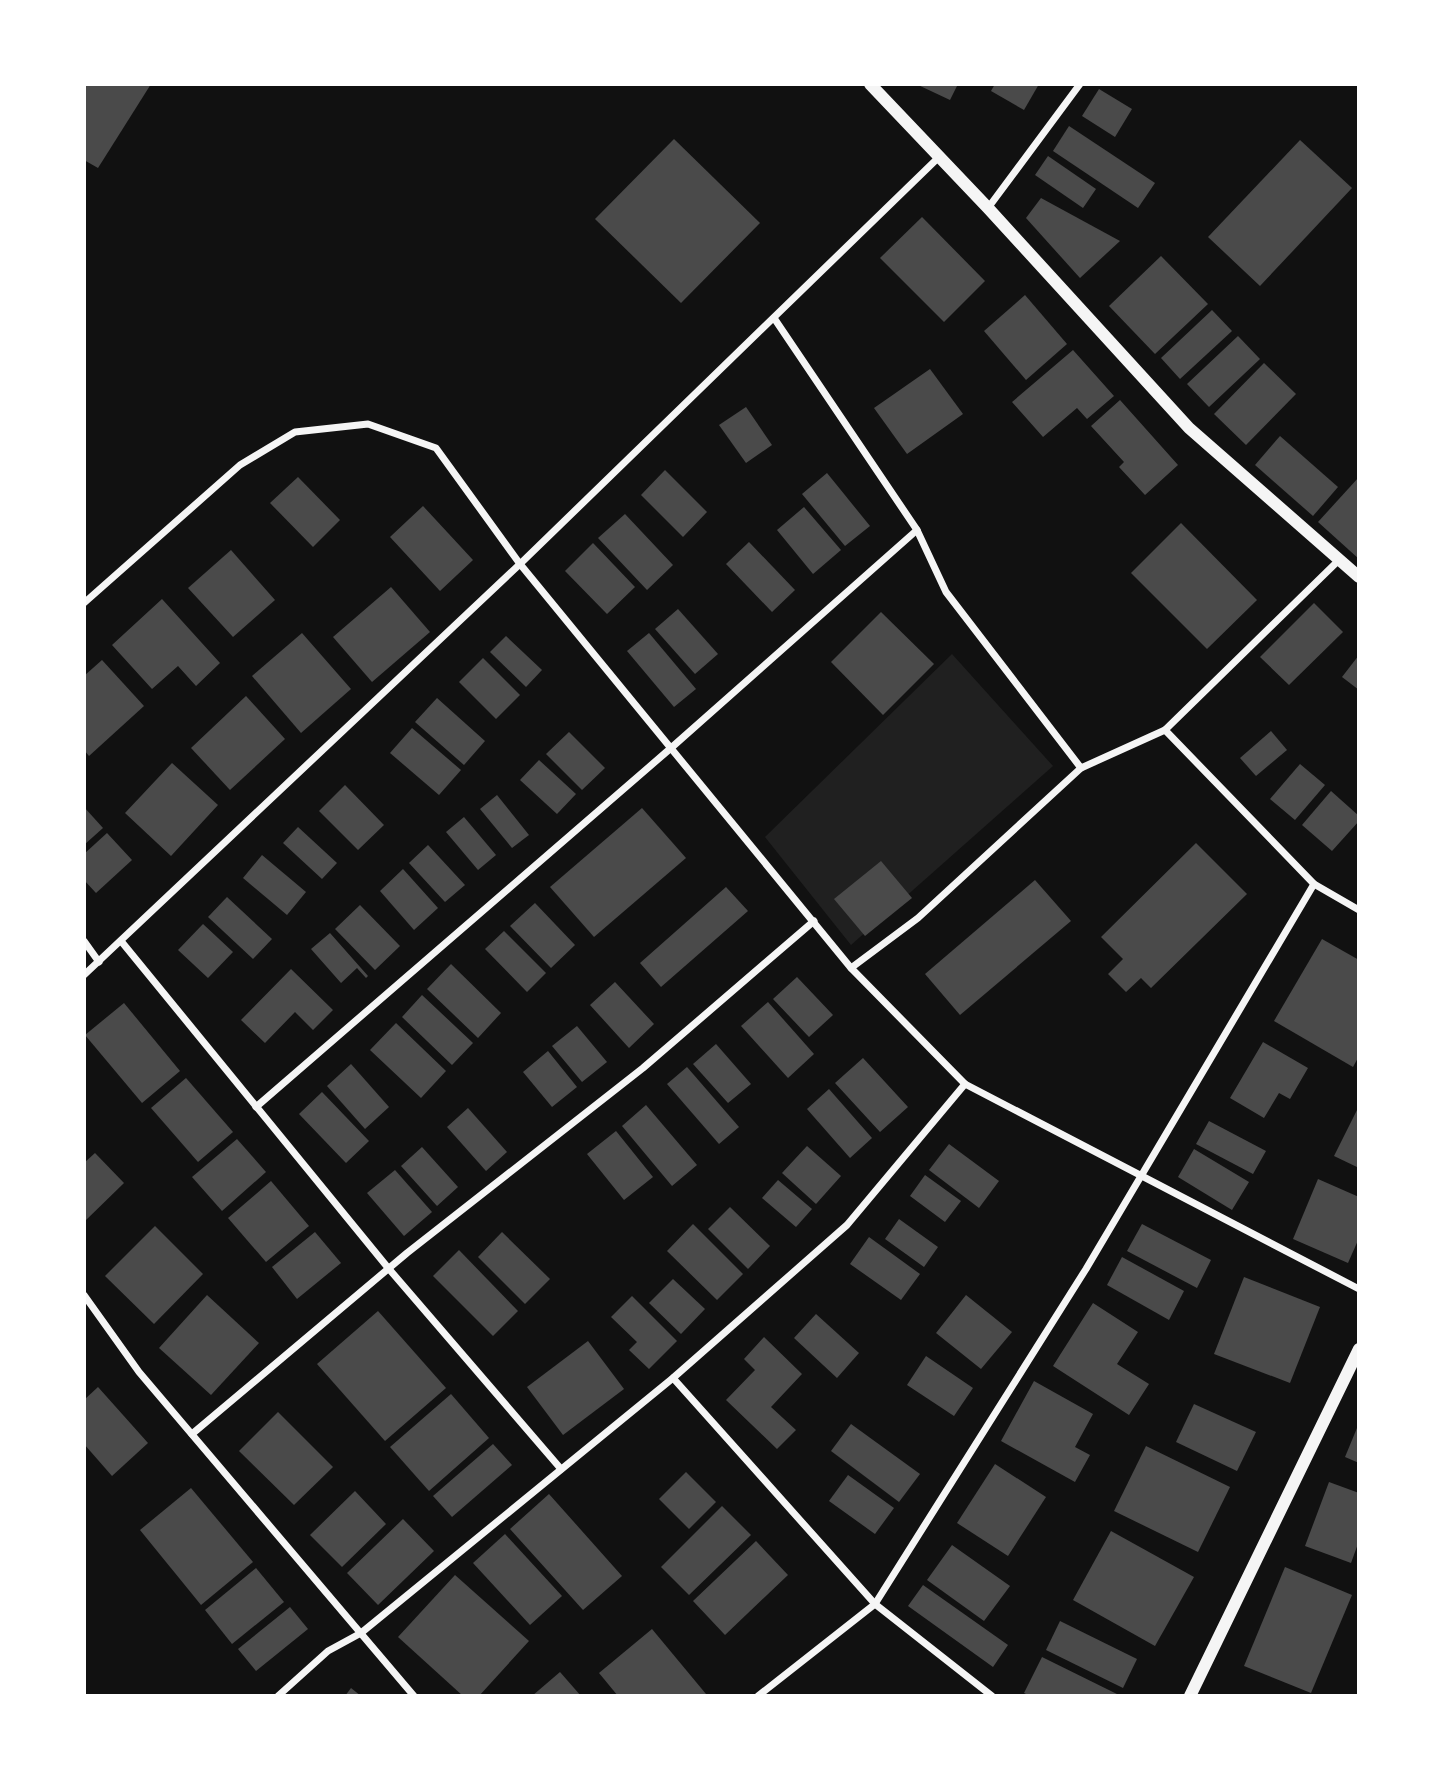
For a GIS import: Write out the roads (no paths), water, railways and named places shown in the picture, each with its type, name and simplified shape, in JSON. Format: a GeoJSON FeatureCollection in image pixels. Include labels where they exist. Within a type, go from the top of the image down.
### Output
{"type":"FeatureCollection","features":[{"type":"Feature","properties":{"kind":"street"},"geometry":{"type":"LineString","coordinates":[[870,84],[988,208],[1189,428],[1359,577]]}},
{"type":"Feature","properties":{"kind":"street"},"geometry":{"type":"LineString","coordinates":[[988,208],[1080,84]]}},
{"type":"Feature","properties":{"kind":"street"},"geometry":{"type":"LineString","coordinates":[[84,975],[520,564],[939,157]]}},
{"type":"Feature","properties":{"kind":"street"},"geometry":{"type":"LineString","coordinates":[[774,318],[917,530],[946,592],[1081,768]]}},
{"type":"Feature","properties":{"kind":"street"},"geometry":{"type":"LineString","coordinates":[[84,603],[240,465],[295,432],[368,424],[436,449],[520,564],[852,968],[965,1084],[1359,1289]]}},
{"type":"Feature","properties":{"kind":"street"},"geometry":{"type":"LineString","coordinates":[[256,1107],[671,748],[917,530]]}},
{"type":"Feature","properties":{"kind":"street"},"geometry":{"type":"LineString","coordinates":[[852,968],[918,918],[1081,768],[1165,730],[1339,560]]}},
{"type":"Feature","properties":{"kind":"street"},"geometry":{"type":"LineString","coordinates":[[1165,730],[1314,884],[1359,910]]}},
{"type":"Feature","properties":{"kind":"street"},"geometry":{"type":"LineString","coordinates":[[758,1696],[875,1604],[1079,1280],[1314,884]]}},
{"type":"Feature","properties":{"kind":"street"},"geometry":{"type":"LineString","coordinates":[[192,1434],[389,1269],[643,1068],[814,921]]}},
{"type":"Feature","properties":{"kind":"street"},"geometry":{"type":"LineString","coordinates":[[84,941],[99,962]]}},
{"type":"Feature","properties":{"kind":"street"},"geometry":{"type":"LineString","coordinates":[[121,941],[389,1269],[561,1469]]}},
{"type":"Feature","properties":{"kind":"street"},"geometry":{"type":"LineString","coordinates":[[278,1696],[328,1651],[361,1633],[673,1378],[848,1225],[965,1084]]}},
{"type":"Feature","properties":{"kind":"street"},"geometry":{"type":"LineString","coordinates":[[84,1295],[139,1372],[414,1696]]}},
{"type":"Feature","properties":{"kind":"street"},"geometry":{"type":"LineString","coordinates":[[1189,1696],[1359,1349]]}},
{"type":"Feature","properties":{"kind":"street"},"geometry":{"type":"LineString","coordinates":[[673,1378],[875,1604],[992,1696]]}}]}
